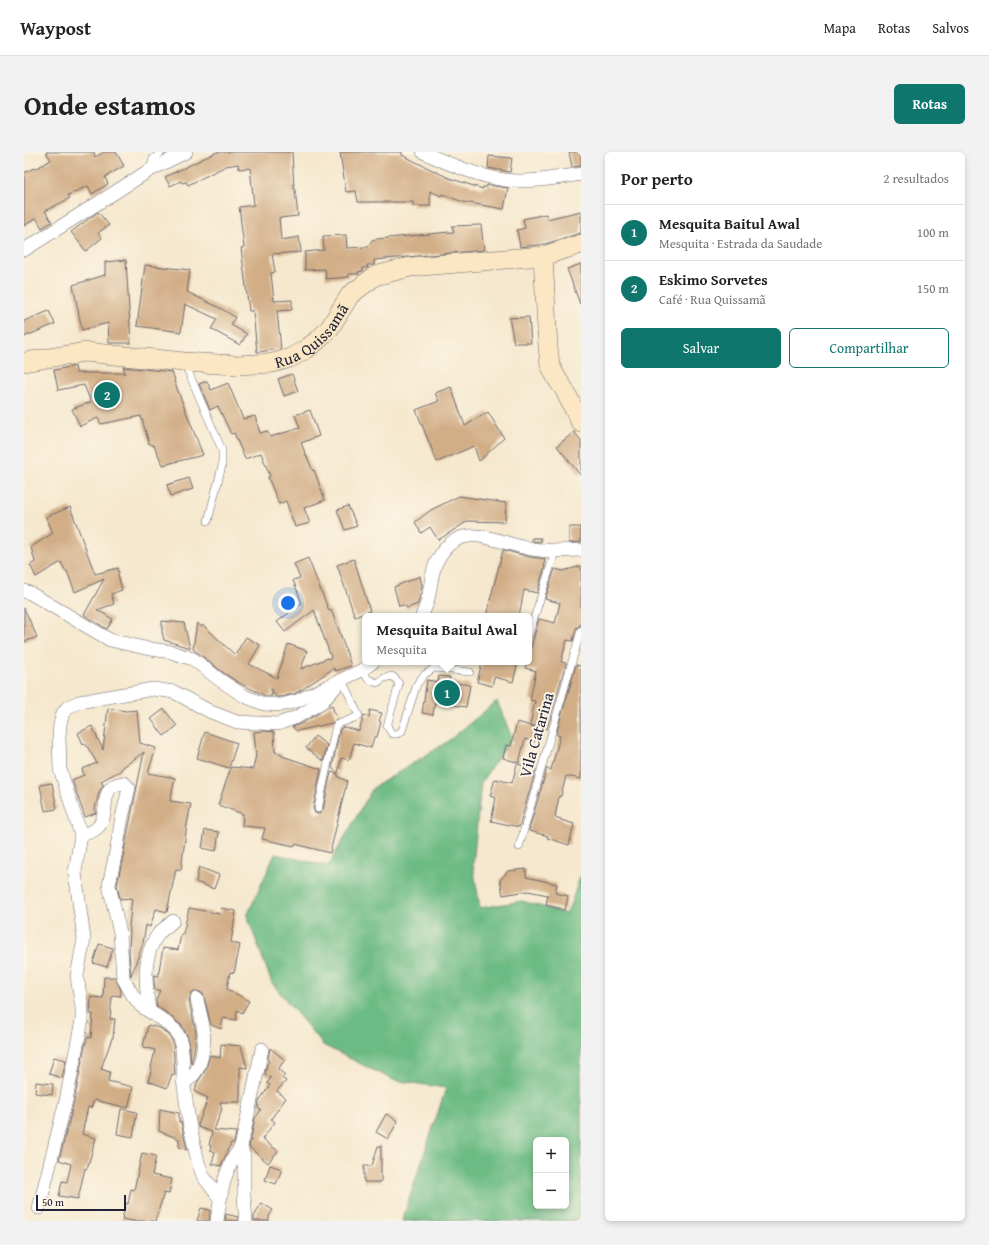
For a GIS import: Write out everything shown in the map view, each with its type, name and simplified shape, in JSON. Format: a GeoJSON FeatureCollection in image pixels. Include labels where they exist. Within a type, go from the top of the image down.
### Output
{"type":"FeatureCollection","features":[{"type":"Feature","properties":{"kind":"street"},"geometry":{"type":"LineString","coordinates":[[24,250],[150,170],[186,152]]}},
{"type":"Feature","properties":{"kind":"street"},"geometry":{"type":"LineString","coordinates":[[423,152],[444,162],[477,173],[505,180],[533,180],[581,174]]}},
{"type":"Feature","properties":{"kind":"street","name":"Rua Quissamã"},"geometry":{"type":"LineString","coordinates":[[24,362],[85,352],[184,362],[236,365],[273,363],[290,358],[305,350],[318,340],[329,329],[350,295],[375,276],[410,267],[542,256],[581,244]]}},
{"type":"Feature","properties":{"kind":"street"},"geometry":{"type":"LineString","coordinates":[[542,256],[550,365],[581,423]]}},
{"type":"Feature","properties":{"kind":"street"},"geometry":{"type":"LineString","coordinates":[[423,613],[428,599],[436,564],[444,550],[455,539],[472,535],[532,549],[555,552],[581,550]]}},
{"type":"Feature","properties":{"kind":"street"},"geometry":{"type":"LineString","coordinates":[[24,591],[30,593],[110,640],[171,652],[194,659],[220,680],[244,696],[264,704],[281,705],[297,701],[362,670],[369,665]]}},
{"type":"Feature","properties":{"kind":"street"},"geometry":{"type":"LineString","coordinates":[[39,1208],[66,1100],[82,1020],[82,1008],[77,976],[84,939],[75,872],[81,835],[60,769],[59,737],[63,713],[68,707],[79,702],[153,689],[174,692],[211,712],[237,722],[278,724],[298,718],[322,702],[342,680]]}},
{"type":"Feature","properties":{"kind":"street"},"geometry":{"type":"LineString","coordinates":[[81,835],[98,828],[103,818],[110,787],[115,784],[124,783],[129,788],[109,885],[120,933],[123,978],[141,1006],[163,1020],[175,1030],[181,1040],[183,1079],[189,1122],[198,1162],[203,1176],[219,1197]]}},
{"type":"Feature","properties":{"kind":"street"},"geometry":{"type":"LineString","coordinates":[[149,1011],[145,968],[150,949],[159,933],[173,921]]}},
{"type":"Feature","properties":{"kind":"street"},"geometry":{"type":"LineString","coordinates":[[183,1079],[188,1080],[194,1076],[200,1063],[204,1034],[197,999]]}},
{"type":"Feature","properties":{"kind":"street"},"geometry":{"type":"LineString","coordinates":[[217,1221],[219,1197],[228,1169],[235,1154],[241,1147],[262,1048]]}},
{"type":"Feature","properties":{"kind":"street"},"geometry":{"type":"LineString","coordinates":[[241,1147],[244,1157],[246,1221]]}},
{"type":"Feature","properties":{"kind":"lane"},"geometry":{"type":"LineString","coordinates":[[150,170],[153,159],[162,152]]}},
{"type":"Feature","properties":{"kind":"lane"},"geometry":{"type":"LineString","coordinates":[[184,362],[222,450],[222,466],[208,521]]}},
{"type":"Feature","properties":{"kind":"lane"},"geometry":{"type":"LineString","coordinates":[[532,625],[555,552]]}},
{"type":"Feature","properties":{"kind":"lane","name":"Vila Catarina"},"geometry":{"type":"LineString","coordinates":[[519,847],[581,630]]}},
{"type":"Feature","properties":{"kind":"lane"},"geometry":{"type":"LineString","coordinates":[[362,670],[368,679],[377,683],[384,678],[392,676],[399,684],[387,726],[392,734],[397,734],[402,731],[417,684],[424,675],[434,668],[470,672]]}},
{"type":"Feature","properties":{"kind":"lane"},"geometry":{"type":"LineString","coordinates":[[318,809],[336,725],[358,716],[342,680]]}},
{"type":"Feature","properties":{"kind":"green space"},"geometry":{"type":"Polygon","coordinates":[[[497,701],[512,738],[481,782],[473,865],[480,908],[522,901],[567,914],[581,875],[581,1221],[402,1221],[446,1088],[393,1080],[323,1045],[272,983],[247,916],[275,854],[328,866],[373,788],[447,742],[497,701]]]}},
{"type":"Feature","properties":{"kind":"building"},"geometry":{"type":"Polygon","coordinates":[[[46,152],[94,152],[95,157],[104,152],[116,152],[124,166],[105,177],[108,184],[92,194],[88,186],[68,195],[70,198],[45,211],[52,222],[42,228],[36,218],[24,226],[24,173],[51,160],[46,152]]]}},
{"type":"Feature","properties":{"kind":"building"},"geometry":{"type":"Polygon","coordinates":[[[217,152],[292,152],[294,189],[298,216],[279,218],[281,240],[299,237],[301,252],[272,254],[275,272],[271,273],[274,301],[292,300],[292,310],[277,311],[281,349],[257,352],[253,311],[249,311],[241,248],[244,247],[239,207],[254,205],[250,168],[239,169],[238,164],[226,166],[188,185],[186,182],[182,183],[181,181],[170,186],[165,177],[217,152]]]}},
{"type":"Feature","properties":{"kind":"building"},"geometry":{"type":"Polygon","coordinates":[[[340,152],[402,152],[402,155],[449,178],[483,189],[483,187],[487,187],[487,185],[508,188],[504,209],[463,202],[442,194],[441,196],[430,191],[430,206],[413,206],[413,202],[358,202],[356,191],[346,192],[340,152]]]}},
{"type":"Feature","properties":{"kind":"building"},"geometry":{"type":"Polygon","coordinates":[[[569,152],[581,152],[581,166],[572,167],[569,152]]]}},
{"type":"Feature","properties":{"kind":"building"},"geometry":{"type":"Polygon","coordinates":[[[489,156],[512,158],[510,172],[488,168],[489,156]]]}},
{"type":"Feature","properties":{"kind":"building"},"geometry":{"type":"Polygon","coordinates":[[[581,211],[581,233],[545,244],[520,247],[517,230],[525,228],[523,219],[546,214],[547,219],[581,211]]]}},
{"type":"Feature","properties":{"kind":"building"},"geometry":{"type":"Polygon","coordinates":[[[98,212],[109,225],[98,233],[102,238],[86,251],[71,232],[98,212]]]}},
{"type":"Feature","properties":{"kind":"building"},"geometry":{"type":"Polygon","coordinates":[[[481,225],[484,250],[374,260],[374,265],[367,265],[368,268],[363,268],[363,271],[358,272],[359,274],[348,274],[349,277],[326,279],[325,269],[305,270],[305,252],[324,250],[323,236],[346,235],[347,248],[368,247],[372,240],[377,239],[450,232],[454,233],[452,226],[481,225]]]}},
{"type":"Feature","properties":{"kind":"building"},"geometry":{"type":"Polygon","coordinates":[[[126,260],[131,343],[109,343],[108,323],[82,330],[73,285],[105,275],[105,262],[126,260]]]}},
{"type":"Feature","properties":{"kind":"building"},"geometry":{"type":"Polygon","coordinates":[[[581,264],[581,304],[580,304],[567,269],[581,264]]]}},
{"type":"Feature","properties":{"kind":"building"},"geometry":{"type":"Polygon","coordinates":[[[145,265],[190,270],[187,292],[235,317],[231,325],[247,334],[240,345],[211,329],[217,319],[185,304],[181,332],[137,326],[145,265]]]}},
{"type":"Feature","properties":{"kind":"building"},"geometry":{"type":"Polygon","coordinates":[[[49,311],[55,324],[24,337],[24,321],[49,311]]]}},
{"type":"Feature","properties":{"kind":"building"},"geometry":{"type":"Polygon","coordinates":[[[529,317],[531,343],[514,343],[509,318],[529,317]]]}},
{"type":"Feature","properties":{"kind":"building"},"geometry":{"type":"Polygon","coordinates":[[[75,366],[76,373],[125,373],[123,367],[172,372],[174,381],[203,455],[163,465],[154,446],[149,443],[141,416],[101,424],[98,418],[80,426],[72,409],[91,402],[84,385],[58,390],[54,370],[75,366]]]}},
{"type":"Feature","properties":{"kind":"building"},"geometry":{"type":"Polygon","coordinates":[[[292,374],[298,391],[284,396],[278,379],[292,374]]]}},
{"type":"Feature","properties":{"kind":"building"},"geometry":{"type":"Polygon","coordinates":[[[207,381],[211,390],[228,383],[243,419],[255,416],[260,433],[267,431],[270,437],[300,428],[295,415],[310,410],[319,436],[301,443],[313,471],[314,470],[325,500],[304,508],[310,523],[295,527],[286,501],[279,504],[268,477],[270,476],[261,453],[245,459],[234,433],[231,434],[218,406],[210,410],[199,384],[207,381]]]}},
{"type":"Feature","properties":{"kind":"building"},"geometry":{"type":"Polygon","coordinates":[[[451,387],[465,426],[488,412],[504,438],[479,461],[474,446],[437,462],[416,410],[439,401],[435,393],[451,387]]]}},
{"type":"Feature","properties":{"kind":"building"},"geometry":{"type":"Polygon","coordinates":[[[574,432],[581,440],[581,476],[557,446],[574,432]]]}},
{"type":"Feature","properties":{"kind":"building"},"geometry":{"type":"Polygon","coordinates":[[[189,478],[193,489],[171,496],[167,485],[189,478]]]}},
{"type":"Feature","properties":{"kind":"building"},"geometry":{"type":"Polygon","coordinates":[[[459,496],[506,503],[505,522],[468,521],[438,540],[430,527],[421,533],[415,522],[431,510],[459,496]]]}},
{"type":"Feature","properties":{"kind":"building"},"geometry":{"type":"Polygon","coordinates":[[[348,506],[357,526],[345,530],[337,510],[348,506]]]}},
{"type":"Feature","properties":{"kind":"building"},"geometry":{"type":"Polygon","coordinates":[[[70,507],[95,574],[118,568],[122,590],[111,594],[114,604],[97,610],[113,619],[107,629],[84,615],[104,579],[75,592],[67,571],[66,572],[61,562],[36,577],[30,565],[35,562],[31,547],[53,533],[46,517],[70,507]]]}},
{"type":"Feature","properties":{"kind":"building"},"geometry":{"type":"Polygon","coordinates":[[[569,527],[581,527],[581,542],[569,543],[569,527]]]}},
{"type":"Feature","properties":{"kind":"building"},"geometry":{"type":"Polygon","coordinates":[[[532,538],[541,538],[541,542],[532,541],[532,538]]]}},
{"type":"Feature","properties":{"kind":"building"},"geometry":{"type":"Polygon","coordinates":[[[503,550],[545,559],[545,566],[537,593],[524,590],[520,613],[487,613],[503,550]]]}},
{"type":"Feature","properties":{"kind":"building"},"geometry":{"type":"Polygon","coordinates":[[[308,558],[329,611],[331,610],[351,666],[335,671],[334,668],[294,694],[276,697],[271,689],[272,696],[266,696],[241,684],[225,674],[193,649],[197,623],[202,627],[203,625],[235,655],[246,637],[260,645],[249,664],[277,678],[288,644],[307,651],[301,669],[328,658],[330,659],[331,657],[314,610],[285,632],[277,622],[302,603],[293,580],[300,578],[294,564],[308,558]]]}},
{"type":"Feature","properties":{"kind":"building"},"geometry":{"type":"Polygon","coordinates":[[[354,559],[370,611],[355,617],[337,565],[354,559]]]}},
{"type":"Feature","properties":{"kind":"building"},"geometry":{"type":"Polygon","coordinates":[[[581,566],[581,625],[576,628],[573,641],[567,640],[561,662],[566,663],[547,729],[530,725],[535,701],[530,700],[536,671],[525,668],[526,665],[532,665],[532,644],[539,619],[555,623],[560,603],[545,599],[555,569],[563,571],[581,566]]]}},
{"type":"Feature","properties":{"kind":"building"},"geometry":{"type":"Polygon","coordinates":[[[420,576],[422,586],[418,604],[407,608],[404,605],[399,606],[394,587],[420,576]]]}},
{"type":"Feature","properties":{"kind":"building"},"geometry":{"type":"Polygon","coordinates":[[[24,608],[37,637],[24,642],[24,608]]]}},
{"type":"Feature","properties":{"kind":"building"},"geometry":{"type":"Polygon","coordinates":[[[162,621],[184,623],[190,648],[164,640],[162,621]]]}},
{"type":"Feature","properties":{"kind":"building"},"geometry":{"type":"Polygon","coordinates":[[[481,665],[517,665],[513,682],[494,677],[492,686],[477,682],[481,665]]]}},
{"type":"Feature","properties":{"kind":"building"},"geometry":{"type":"Polygon","coordinates":[[[576,665],[581,666],[581,779],[566,776],[561,796],[559,796],[555,817],[574,824],[569,845],[529,830],[547,768],[551,770],[560,736],[557,735],[557,731],[576,665]]]}},
{"type":"Feature","properties":{"kind":"building"},"geometry":{"type":"Polygon","coordinates":[[[439,676],[450,677],[449,682],[470,685],[466,707],[435,702],[433,715],[422,713],[427,680],[438,682],[439,676]]]}},
{"type":"Feature","properties":{"kind":"building"},"geometry":{"type":"Polygon","coordinates":[[[332,705],[338,719],[332,723],[297,731],[292,727],[301,724],[332,705]]]}},
{"type":"Feature","properties":{"kind":"building"},"geometry":{"type":"Polygon","coordinates":[[[108,708],[126,711],[137,710],[140,743],[156,748],[148,773],[175,778],[170,801],[191,804],[181,870],[176,869],[167,912],[156,909],[150,927],[146,925],[143,943],[131,976],[129,927],[132,898],[120,899],[117,885],[144,752],[123,767],[120,771],[101,781],[103,785],[99,792],[95,809],[96,813],[85,817],[72,780],[84,775],[82,769],[97,763],[85,743],[83,744],[78,733],[92,726],[103,750],[108,708]]]}},
{"type":"Feature","properties":{"kind":"building"},"geometry":{"type":"Polygon","coordinates":[[[164,709],[177,726],[164,736],[151,719],[164,709]]]}},
{"type":"Feature","properties":{"kind":"building"},"geometry":{"type":"Polygon","coordinates":[[[370,710],[382,713],[379,721],[381,722],[377,737],[374,737],[371,748],[354,743],[349,760],[341,758],[338,773],[332,768],[340,729],[344,727],[359,731],[364,715],[369,717],[370,710]]]}},
{"type":"Feature","properties":{"kind":"building"},"geometry":{"type":"Polygon","coordinates":[[[517,722],[538,728],[534,742],[525,739],[519,763],[503,758],[506,745],[511,746],[517,722]]]}},
{"type":"Feature","properties":{"kind":"building"},"geometry":{"type":"Polygon","coordinates":[[[205,732],[237,743],[229,768],[197,758],[205,732]]]}},
{"type":"Feature","properties":{"kind":"building"},"geometry":{"type":"Polygon","coordinates":[[[254,732],[274,732],[275,752],[282,754],[282,756],[321,769],[313,808],[315,813],[319,814],[323,810],[331,772],[338,774],[338,777],[347,781],[330,853],[295,844],[294,846],[262,839],[265,828],[242,826],[243,814],[218,805],[231,767],[253,769],[256,755],[254,732]]]}},
{"type":"Feature","properties":{"kind":"building"},"geometry":{"type":"Polygon","coordinates":[[[315,736],[327,745],[323,761],[306,748],[315,736]]]}},
{"type":"Feature","properties":{"kind":"building"},"geometry":{"type":"Polygon","coordinates":[[[517,764],[536,769],[519,827],[491,821],[496,798],[490,796],[495,779],[512,783],[517,764]]]}},
{"type":"Feature","properties":{"kind":"building"},"geometry":{"type":"Polygon","coordinates":[[[52,783],[57,809],[45,811],[40,785],[52,783]]]}},
{"type":"Feature","properties":{"kind":"building"},"geometry":{"type":"Polygon","coordinates":[[[205,830],[219,832],[216,851],[202,848],[205,830]]]}},
{"type":"Feature","properties":{"kind":"building"},"geometry":{"type":"Polygon","coordinates":[[[199,867],[219,875],[214,889],[196,882],[199,867]]]}},
{"type":"Feature","properties":{"kind":"building"},"geometry":{"type":"Polygon","coordinates":[[[526,869],[526,877],[557,884],[555,893],[568,896],[565,910],[546,905],[548,895],[528,891],[503,895],[500,880],[508,871],[526,869]]]}},
{"type":"Feature","properties":{"kind":"building"},"geometry":{"type":"Polygon","coordinates":[[[189,908],[220,914],[221,908],[236,911],[231,942],[240,945],[234,973],[230,972],[227,989],[249,1001],[242,1013],[237,1010],[236,1020],[223,1018],[221,1029],[211,1025],[203,994],[196,991],[191,993],[189,1001],[196,1033],[191,1063],[189,1039],[182,1026],[157,1006],[156,1000],[160,990],[155,990],[154,981],[154,975],[158,976],[163,948],[178,950],[189,908]]]}},
{"type":"Feature","properties":{"kind":"building"},"geometry":{"type":"Polygon","coordinates":[[[99,944],[113,948],[107,967],[93,963],[99,944]]]}},
{"type":"Feature","properties":{"kind":"building"},"geometry":{"type":"Polygon","coordinates":[[[104,977],[115,977],[121,990],[121,996],[112,995],[110,1019],[115,1019],[113,1038],[101,1069],[110,1072],[108,1081],[133,1087],[128,1108],[94,1100],[91,1108],[88,1107],[82,1134],[96,1138],[87,1169],[85,1168],[78,1199],[59,1196],[62,1181],[67,1182],[71,1164],[59,1160],[74,1102],[85,1045],[88,1037],[91,1038],[93,1014],[90,1014],[91,997],[103,998],[104,977]]]}},
{"type":"Feature","properties":{"kind":"building"},"geometry":{"type":"Polygon","coordinates":[[[148,1025],[160,1028],[169,1035],[173,1043],[175,1075],[172,1074],[167,1088],[148,1081],[152,1069],[155,1050],[143,1047],[148,1025]]]}},
{"type":"Feature","properties":{"kind":"building"},"geometry":{"type":"Polygon","coordinates":[[[221,1044],[241,1046],[247,1068],[240,1067],[240,1102],[220,1102],[222,1109],[214,1130],[236,1132],[234,1143],[231,1143],[221,1166],[212,1164],[215,1152],[210,1151],[211,1146],[209,1145],[212,1132],[198,1127],[208,1098],[195,1092],[197,1083],[206,1069],[210,1055],[220,1058],[221,1044]]]}},
{"type":"Feature","properties":{"kind":"building"},"geometry":{"type":"Polygon","coordinates":[[[270,1048],[285,1060],[278,1069],[285,1075],[282,1078],[286,1081],[277,1091],[286,1098],[271,1119],[275,1122],[262,1139],[278,1151],[268,1163],[249,1147],[255,1118],[261,1110],[258,1108],[259,1101],[270,1085],[267,1083],[271,1078],[265,1074],[269,1061],[270,1048]]]}},
{"type":"Feature","properties":{"kind":"building"},"geometry":{"type":"Polygon","coordinates":[[[54,1057],[66,1060],[62,1078],[49,1074],[54,1057]]]}},
{"type":"Feature","properties":{"kind":"building"},"geometry":{"type":"Polygon","coordinates":[[[36,1082],[53,1084],[52,1095],[35,1093],[36,1082]]]}},
{"type":"Feature","properties":{"kind":"building"},"geometry":{"type":"Polygon","coordinates":[[[121,1109],[137,1112],[133,1137],[117,1134],[121,1109]]]}},
{"type":"Feature","properties":{"kind":"building"},"geometry":{"type":"Polygon","coordinates":[[[160,1109],[179,1113],[179,1122],[181,1122],[187,1150],[179,1147],[179,1139],[159,1131],[160,1109]]]}},
{"type":"Feature","properties":{"kind":"building"},"geometry":{"type":"Polygon","coordinates":[[[386,1114],[398,1121],[388,1139],[376,1132],[386,1114]]]}},
{"type":"Feature","properties":{"kind":"building"},"geometry":{"type":"Polygon","coordinates":[[[378,1146],[381,1146],[381,1182],[364,1182],[364,1166],[372,1166],[378,1146]]]}},
{"type":"Feature","properties":{"kind":"building"},"geometry":{"type":"Polygon","coordinates":[[[142,1153],[156,1156],[152,1175],[172,1179],[169,1194],[164,1193],[155,1221],[133,1221],[122,1219],[126,1203],[128,1204],[131,1189],[134,1190],[142,1153]]]}},
{"type":"Feature","properties":{"kind":"building"},"geometry":{"type":"Polygon","coordinates":[[[270,1165],[282,1169],[276,1184],[265,1180],[270,1165]]]}},
{"type":"Feature","properties":{"kind":"building"},"geometry":{"type":"Polygon","coordinates":[[[261,1203],[273,1210],[269,1216],[269,1221],[254,1221],[254,1217],[261,1203]]]}},
{"type":"Feature","properties":{"kind":"building"},"geometry":{"type":"Polygon","coordinates":[[[201,1208],[210,1210],[209,1221],[197,1221],[201,1208]]]}},
{"type":"Feature","properties":{"kind":"building"},"geometry":{"type":"Polygon","coordinates":[[[226,1214],[238,1217],[238,1221],[225,1221],[226,1214]]]}},
{"type":"Feature","properties":{"kind":"place","name":"Eskimo Sorvetes"},"geometry":{"type":"Point","coordinates":[107,395]}},
{"type":"Feature","properties":{"kind":"place","name":"Mesquita Baitul Awal"},"geometry":{"type":"Point","coordinates":[447,693]}}]}
